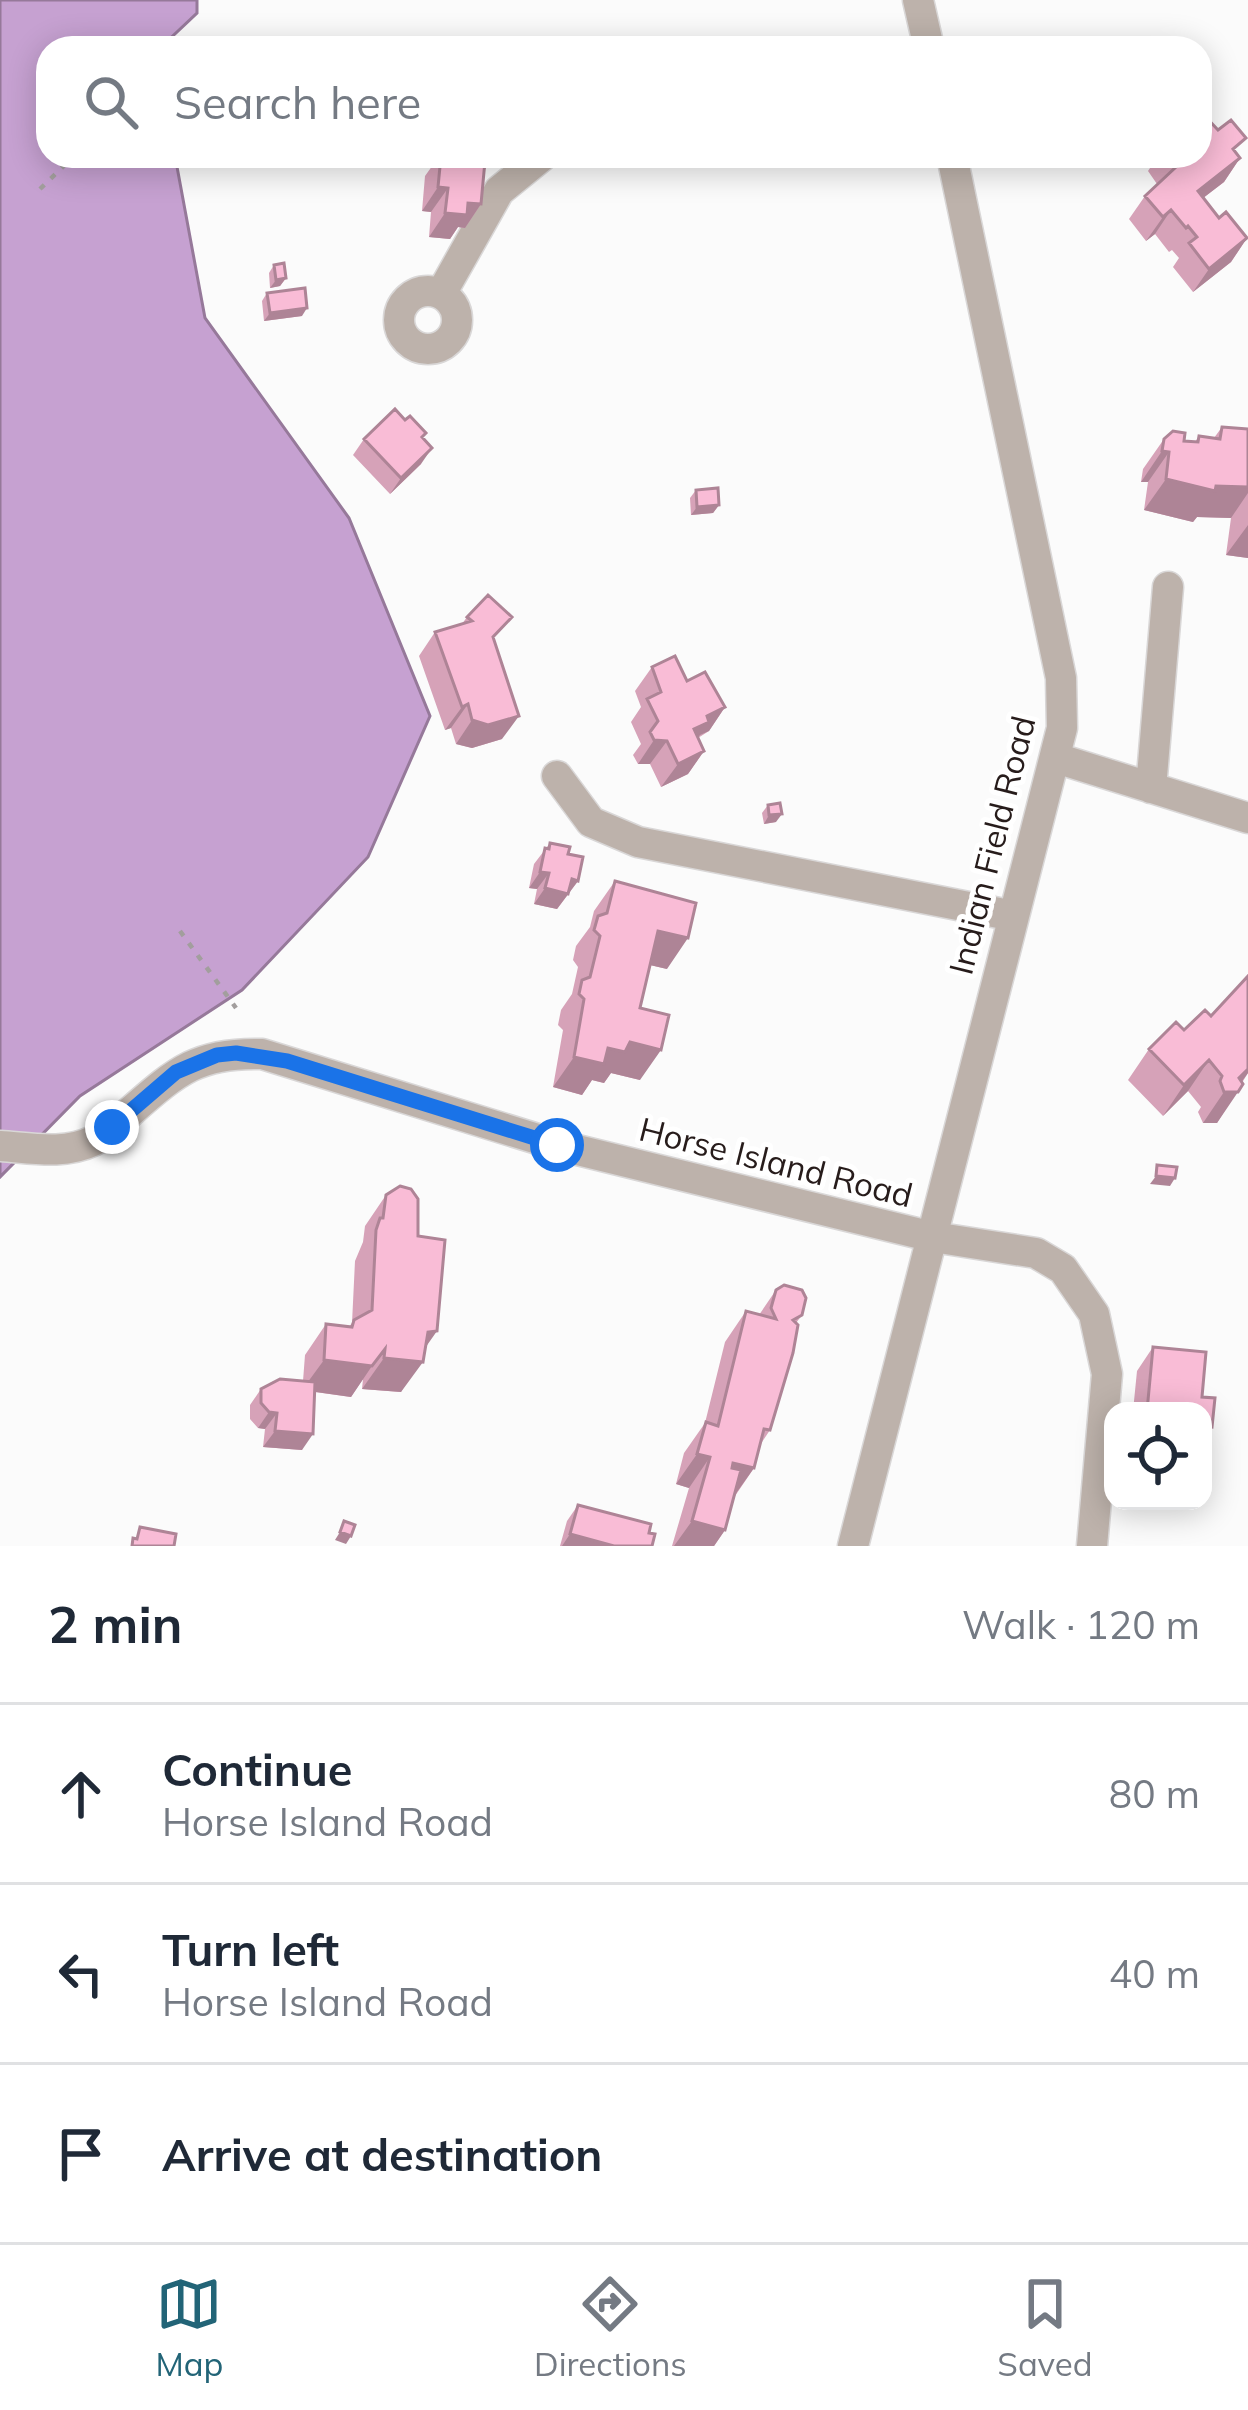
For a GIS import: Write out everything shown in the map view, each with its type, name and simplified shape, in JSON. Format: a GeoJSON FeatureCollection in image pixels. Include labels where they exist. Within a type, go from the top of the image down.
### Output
{"type":"FeatureCollection","features":[{"type":"Feature","properties":{"kind":"street"},"geometry":{"type":"LineString","coordinates":[[918,0],[926,36]]}},
{"type":"Feature","properties":{"kind":"street"},"geometry":{"type":"LineString","coordinates":[[442,294],[499,191],[527,168]]}},
{"type":"Feature","properties":{"kind":"street","name":"Indian Field Road"},"geometry":{"type":"LineString","coordinates":[[853,1546],[1062,728],[1061,678],[955,168]]}},
{"type":"Feature","properties":{"kind":"street"},"geometry":{"type":"LineString","coordinates":[[1151,788],[1168,587]]}},
{"type":"Feature","properties":{"kind":"street"},"geometry":{"type":"LineString","coordinates":[[1056,758],[1248,818]]}},
{"type":"Feature","properties":{"kind":"street"},"geometry":{"type":"LineString","coordinates":[[557,776],[591,822],[638,842],[1014,916]]}},
{"type":"Feature","properties":{"kind":"street","name":"Horse Island Road"},"geometry":{"type":"LineString","coordinates":[[0,1147],[68,1149],[93,1141],[176,1072],[217,1055],[262,1054],[557,1145],[933,1237],[1036,1252],[1063,1269],[1094,1314],[1107,1374],[1092,1546]]}},
{"type":"Feature","properties":{"kind":"path"},"geometry":{"type":"LineString","coordinates":[[40,189],[62,168]]}},
{"type":"Feature","properties":{"kind":"path"},"geometry":{"type":"LineString","coordinates":[[180,931],[236,1008]]}},
{"type":"Feature","properties":{"kind":"shaded area"},"geometry":{"type":"Polygon","coordinates":[[[0,0],[197,0],[197,13],[173,36],[36,36],[36,168],[177,168],[205,318],[349,518],[430,716],[368,857],[242,990],[80,1096],[0,1177],[0,0]]]}},
{"type":"Feature","properties":{"kind":"building"},"geometry":{"type":"Polygon","coordinates":[[[1231,120],[1246,138],[1233,149],[1240,158],[1198,191],[1219,218],[1226,212],[1247,238],[1209,269],[1189,243],[1197,237],[1188,226],[1171,210],[1163,217],[1145,196],[1175,168],[1212,168],[1212,124],[1218,130],[1231,120]]]}},
{"type":"Feature","properties":{"kind":"building"},"geometry":{"type":"Polygon","coordinates":[[[440,168],[484,168],[481,204],[468,203],[467,215],[445,213],[448,188],[438,187],[440,168]]]}},
{"type":"Feature","properties":{"kind":"building"},"geometry":{"type":"Polygon","coordinates":[[[284,263],[286,278],[276,280],[274,265],[284,263]]]}},
{"type":"Feature","properties":{"kind":"building"},"geometry":{"type":"Polygon","coordinates":[[[305,288],[307,308],[270,313],[267,293],[305,288]]]}},
{"type":"Feature","properties":{"kind":"building"},"geometry":{"type":"Polygon","coordinates":[[[395,409],[405,420],[410,416],[432,448],[401,478],[364,439],[395,409]]]}},
{"type":"Feature","properties":{"kind":"building"},"geometry":{"type":"Polygon","coordinates":[[[1222,427],[1248,429],[1248,487],[1216,486],[1215,491],[1166,479],[1169,452],[1162,451],[1164,439],[1173,431],[1185,433],[1184,441],[1198,442],[1199,436],[1220,439],[1222,427]]]}},
{"type":"Feature","properties":{"kind":"building"},"geometry":{"type":"Polygon","coordinates":[[[718,488],[719,505],[697,507],[696,490],[718,488]]]}},
{"type":"Feature","properties":{"kind":"building"},"geometry":{"type":"Polygon","coordinates":[[[488,595],[512,617],[493,637],[519,716],[488,725],[472,720],[468,704],[462,707],[435,632],[472,621],[467,617],[488,595]]]}},
{"type":"Feature","properties":{"kind":"building"},"geometry":{"type":"Polygon","coordinates":[[[675,656],[687,681],[705,672],[725,707],[694,729],[704,751],[678,764],[667,741],[654,740],[650,732],[658,721],[647,699],[661,692],[652,667],[675,656]]]}},
{"type":"Feature","properties":{"kind":"building"},"geometry":{"type":"Polygon","coordinates":[[[780,803],[782,814],[769,815],[768,805],[780,803]]]}},
{"type":"Feature","properties":{"kind":"building"},"geometry":{"type":"Polygon","coordinates":[[[550,843],[570,847],[568,854],[583,857],[578,881],[572,879],[568,894],[545,888],[549,873],[540,872],[550,843]]]}},
{"type":"Feature","properties":{"kind":"building"},"geometry":{"type":"Polygon","coordinates":[[[615,881],[696,903],[688,938],[658,931],[640,1008],[669,1015],[661,1050],[630,1042],[625,1052],[608,1048],[604,1064],[574,1057],[584,999],[579,994],[582,980],[590,977],[600,936],[594,930],[598,916],[607,913],[615,881]]]}},
{"type":"Feature","properties":{"kind":"building"},"geometry":{"type":"Polygon","coordinates":[[[1248,976],[1248,1069],[1239,1078],[1243,1084],[1238,1092],[1224,1092],[1222,1076],[1209,1060],[1184,1085],[1149,1049],[1176,1022],[1184,1030],[1205,1010],[1211,1016],[1248,976]]]}},
{"type":"Feature","properties":{"kind":"building"},"geometry":{"type":"Polygon","coordinates":[[[1157,1165],[1177,1167],[1175,1178],[1156,1176],[1157,1165]]]}},
{"type":"Feature","properties":{"kind":"building"},"geometry":{"type":"Polygon","coordinates":[[[400,1186],[411,1189],[418,1199],[418,1236],[445,1240],[437,1331],[428,1332],[423,1362],[384,1358],[385,1349],[372,1366],[324,1360],[326,1324],[352,1327],[354,1320],[372,1310],[376,1230],[386,1195],[400,1186]]]}},
{"type":"Feature","properties":{"kind":"building"},"geometry":{"type":"Polygon","coordinates":[[[784,1285],[802,1290],[806,1298],[802,1315],[793,1320],[798,1325],[793,1353],[770,1430],[764,1429],[754,1468],[733,1463],[732,1468],[741,1470],[725,1530],[692,1521],[710,1457],[697,1454],[706,1422],[718,1426],[746,1311],[776,1319],[771,1308],[776,1290],[784,1285]]]}},
{"type":"Feature","properties":{"kind":"building"},"geometry":{"type":"Polygon","coordinates":[[[1153,1347],[1206,1352],[1202,1397],[1215,1398],[1212,1427],[1212,1402],[1148,1402],[1153,1347]]]}},
{"type":"Feature","properties":{"kind":"building"},"geometry":{"type":"Polygon","coordinates":[[[280,1379],[315,1382],[313,1434],[275,1431],[277,1413],[261,1403],[261,1389],[280,1379]]]}},
{"type":"Feature","properties":{"kind":"building"},"geometry":{"type":"Polygon","coordinates":[[[578,1505],[651,1524],[652,1546],[614,1546],[570,1534],[578,1505]]]}},
{"type":"Feature","properties":{"kind":"building"},"geometry":{"type":"Polygon","coordinates":[[[344,1521],[355,1525],[351,1536],[340,1532],[344,1521]]]}},
{"type":"Feature","properties":{"kind":"building"},"geometry":{"type":"Polygon","coordinates":[[[140,1527],[176,1534],[174,1546],[132,1546],[140,1527]]]}},
{"type":"Feature","properties":{"kind":"route"},"geometry":{"type":"LineString","coordinates":[[112,1127],[176,1072],[196,1062],[217,1055],[262,1054],[557,1145]]}}]}
